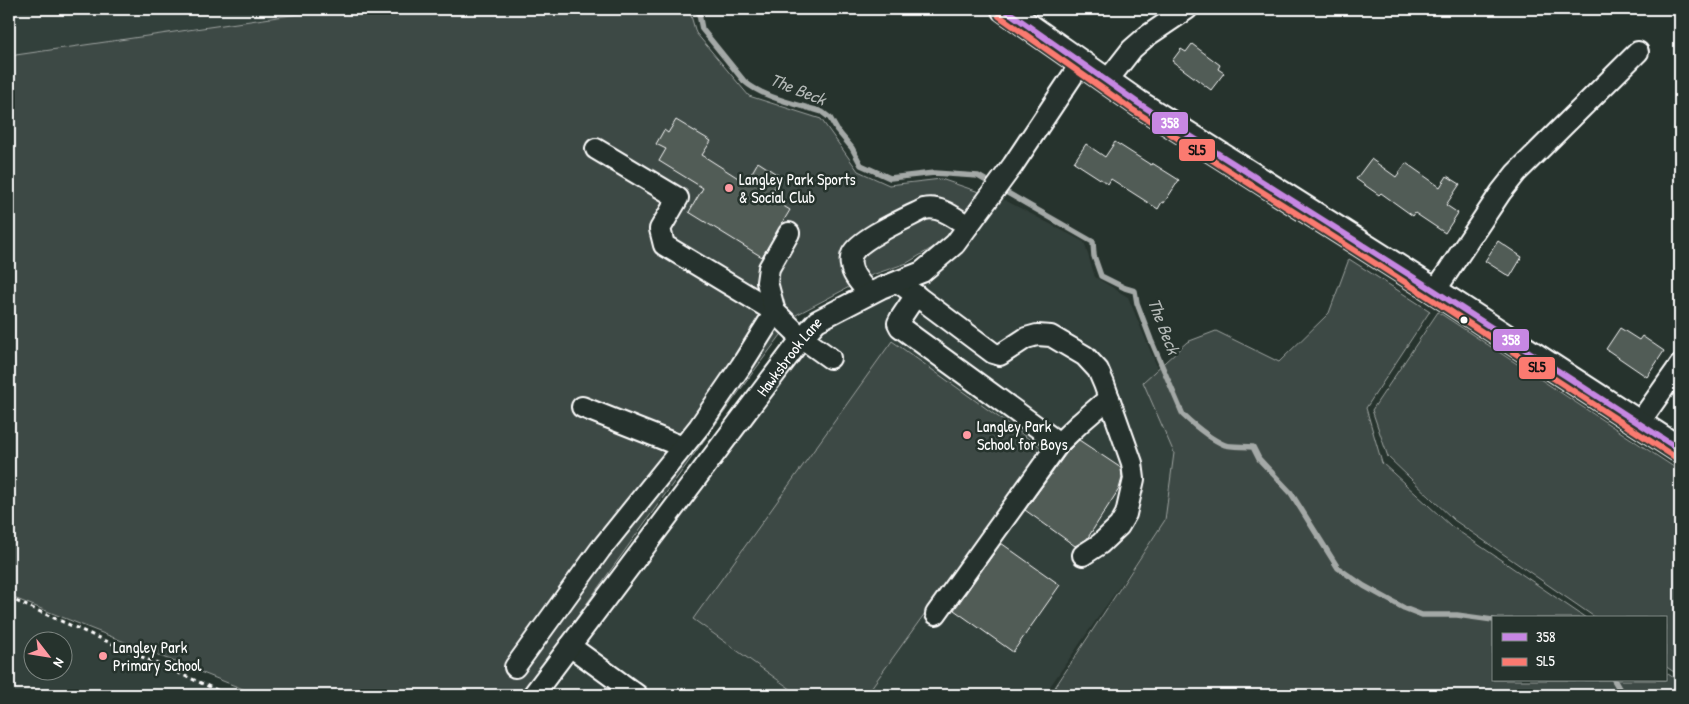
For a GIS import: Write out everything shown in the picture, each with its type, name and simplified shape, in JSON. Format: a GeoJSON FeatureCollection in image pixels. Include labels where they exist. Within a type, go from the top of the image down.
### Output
{"type":"FeatureCollection","features":[{"type":"Feature","properties":{"kind":"main road"},"geometry":{"type":"LineString","coordinates":[[1004,9],[1147,108],[1680,450]]}},
{"type":"Feature","properties":{"kind":"street"},"geometry":{"type":"LineString","coordinates":[[1107,81],[1132,49],[1147,36],[1187,9]]}},
{"type":"Feature","properties":{"kind":"street"},"geometry":{"type":"LineString","coordinates":[[1435,292],[1501,192],[1516,173],[1638,52]]}},
{"type":"Feature","properties":{"kind":"street","name":"Hawksbrook Lane"},"geometry":{"type":"LineString","coordinates":[[533,695],[802,338],[817,321],[870,294],[922,272],[955,244],[1013,165],[1081,63]]}},
{"type":"Feature","properties":{"kind":"street"},"geometry":{"type":"LineString","coordinates":[[596,149],[678,198],[660,229],[664,245],[775,312],[802,338],[830,358]]}},
{"type":"Feature","properties":{"kind":"street"},"geometry":{"type":"LineString","coordinates":[[870,294],[853,272],[851,265],[852,254],[859,246],[878,233],[931,207],[942,210],[968,226]]}},
{"type":"Feature","properties":{"kind":"street"},"geometry":{"type":"LineString","coordinates":[[515,667],[600,550],[699,427],[736,374],[775,312],[767,282],[769,268],[789,233]]}},
{"type":"Feature","properties":{"kind":"street"},"geometry":{"type":"LineString","coordinates":[[898,282],[993,353],[1000,354],[1026,338],[1038,335],[1051,336],[1066,343],[1085,356],[1098,370],[1132,462],[1134,479],[1126,514],[1119,526],[1100,544],[1082,555]]}},
{"type":"Feature","properties":{"kind":"street"},"geometry":{"type":"LineString","coordinates":[[916,295],[900,319],[898,323],[900,327],[1059,443]]}},
{"type":"Feature","properties":{"kind":"street"},"geometry":{"type":"LineString","coordinates":[[1639,424],[1680,365]]}},
{"type":"Feature","properties":{"kind":"street"},"geometry":{"type":"LineString","coordinates":[[936,614],[1059,443],[1109,398]]}},
{"type":"Feature","properties":{"kind":"street"},"geometry":{"type":"LineString","coordinates":[[582,407],[683,447]]}},
{"type":"Feature","properties":{"kind":"street"},"geometry":{"type":"LineString","coordinates":[[570,646],[637,695]]}},
{"type":"Feature","properties":{"kind":"path"},"geometry":{"type":"LineString","coordinates":[[9,598],[228,695]]}},
{"type":"Feature","properties":{"kind":"shaded area"},"geometry":{"type":"Polygon","coordinates":[[[9,9],[333,9],[9,56],[9,9]]]}},
{"type":"Feature","properties":{"kind":"shaded area"},"geometry":{"type":"Polygon","coordinates":[[[333,9],[689,9],[696,33],[749,96],[821,119],[858,171],[889,185],[941,179],[982,193],[942,242],[907,263],[872,275],[796,315],[521,695],[258,695],[9,596],[9,56],[333,9]]]}},
{"type":"Feature","properties":{"kind":"shaded area","name":"Langley Park School for Boys"},"geometry":{"type":"Polygon","coordinates":[[[1001,198],[1084,242],[1095,277],[1128,297],[1180,422],[1216,448],[1044,695],[531,695],[822,327],[962,249],[1001,198]]]}},
{"type":"Feature","properties":{"kind":"shaded area"},"geometry":{"type":"Polygon","coordinates":[[[1349,259],[1430,311],[1366,408],[1382,463],[1451,526],[1583,616],[1492,616],[1492,682],[1666,682],[1666,673],[1680,682],[1680,695],[1050,695],[1165,520],[1174,453],[1143,382],[1187,342],[1216,331],[1279,362],[1329,313],[1349,259]]]}},
{"type":"Feature","properties":{"kind":"shaded area"},"geometry":{"type":"Polygon","coordinates":[[[1438,312],[1680,471],[1680,676],[1666,667],[1666,616],[1593,616],[1454,520],[1388,457],[1372,410],[1438,312]]]}},
{"type":"Feature","properties":{"kind":"shaded area"},"geometry":{"type":"Polygon","coordinates":[[[892,341],[1043,449],[866,695],[799,695],[693,619],[892,341]]]}},
{"type":"Feature","properties":{"kind":"shaded area","name":"Langley Park Primary School"},"geometry":{"type":"Polygon","coordinates":[[[9,598],[234,695],[9,695],[9,598]]]}},
{"type":"Feature","properties":{"kind":"building"},"geometry":{"type":"Polygon","coordinates":[[[1192,44],[1220,65],[1218,69],[1224,73],[1211,90],[1172,61],[1181,49],[1186,52],[1192,44]]]}},
{"type":"Feature","properties":{"kind":"building","name":"Langley Park Sports & Social Club"},"geometry":{"type":"Polygon","coordinates":[[[676,120],[711,141],[702,155],[746,183],[758,162],[781,177],[769,197],[790,210],[762,257],[689,212],[703,188],[659,161],[666,149],[656,144],[664,130],[668,133],[676,120]]]}},
{"type":"Feature","properties":{"kind":"building"},"geometry":{"type":"Polygon","coordinates":[[[1115,142],[1179,180],[1158,209],[1111,179],[1108,184],[1074,162],[1086,144],[1105,157],[1115,142]]]}},
{"type":"Feature","properties":{"kind":"building"},"geometry":{"type":"Polygon","coordinates":[[[1371,159],[1396,177],[1406,163],[1440,187],[1447,176],[1460,184],[1446,205],[1458,213],[1445,233],[1415,213],[1413,216],[1381,193],[1379,195],[1356,179],[1371,159]]]}},
{"type":"Feature","properties":{"kind":"building"},"geometry":{"type":"Polygon","coordinates":[[[1498,241],[1522,257],[1510,277],[1485,261],[1498,241]]]}},
{"type":"Feature","properties":{"kind":"building"},"geometry":{"type":"Polygon","coordinates":[[[1620,328],[1639,340],[1642,336],[1664,351],[1647,377],[1606,349],[1620,328]]]}},
{"type":"Feature","properties":{"kind":"building"},"geometry":{"type":"Polygon","coordinates":[[[1079,440],[1121,468],[1122,478],[1119,489],[1087,539],[1075,546],[1025,510],[1068,451],[1079,440]]]}},
{"type":"Feature","properties":{"kind":"building"},"geometry":{"type":"Polygon","coordinates":[[[1001,543],[1060,585],[1013,652],[954,610],[1001,543]]]}},
{"type":"Feature","properties":{"kind":"waterway","name":"The Beck"},"geometry":{"type":"LineString","coordinates":[[698,9],[702,29],[744,81],[770,96],[822,112],[830,118],[852,148],[861,165],[890,178],[934,173],[978,176],[1093,242],[1094,256],[1101,276],[1135,291],[1137,303],[1151,340],[1183,415],[1203,432],[1227,446],[1253,447],[1259,459],[1291,493],[1338,568],[1364,586],[1404,608],[1422,615],[1457,615],[1492,620]]}},
{"type":"Feature","properties":{"kind":"waterway","name":"The Beck"},"geometry":{"type":"LineString","coordinates":[[1615,682],[1623,695]]}},
{"type":"Feature","properties":{"kind":"transit line","name":"358"},"geometry":{"type":"LineString","coordinates":[[1004,9],[1138,103],[1435,291],[1680,450]]}},
{"type":"Feature","properties":{"kind":"transit line","name":"SL5"},"geometry":{"type":"LineString","coordinates":[[999,16],[1133,110],[1430,298],[1675,457]]}},
{"type":"Feature","properties":{"kind":"place","name":"Langley Park Sports & Social Club"},"geometry":{"type":"Point","coordinates":[729,188]}},
{"type":"Feature","properties":{"kind":"place","name":"Langley Park School for Boys"},"geometry":{"type":"Point","coordinates":[967,435]}},
{"type":"Feature","properties":{"kind":"place","name":"Langley Park Primary School"},"geometry":{"type":"Point","coordinates":[103,656]}}]}
